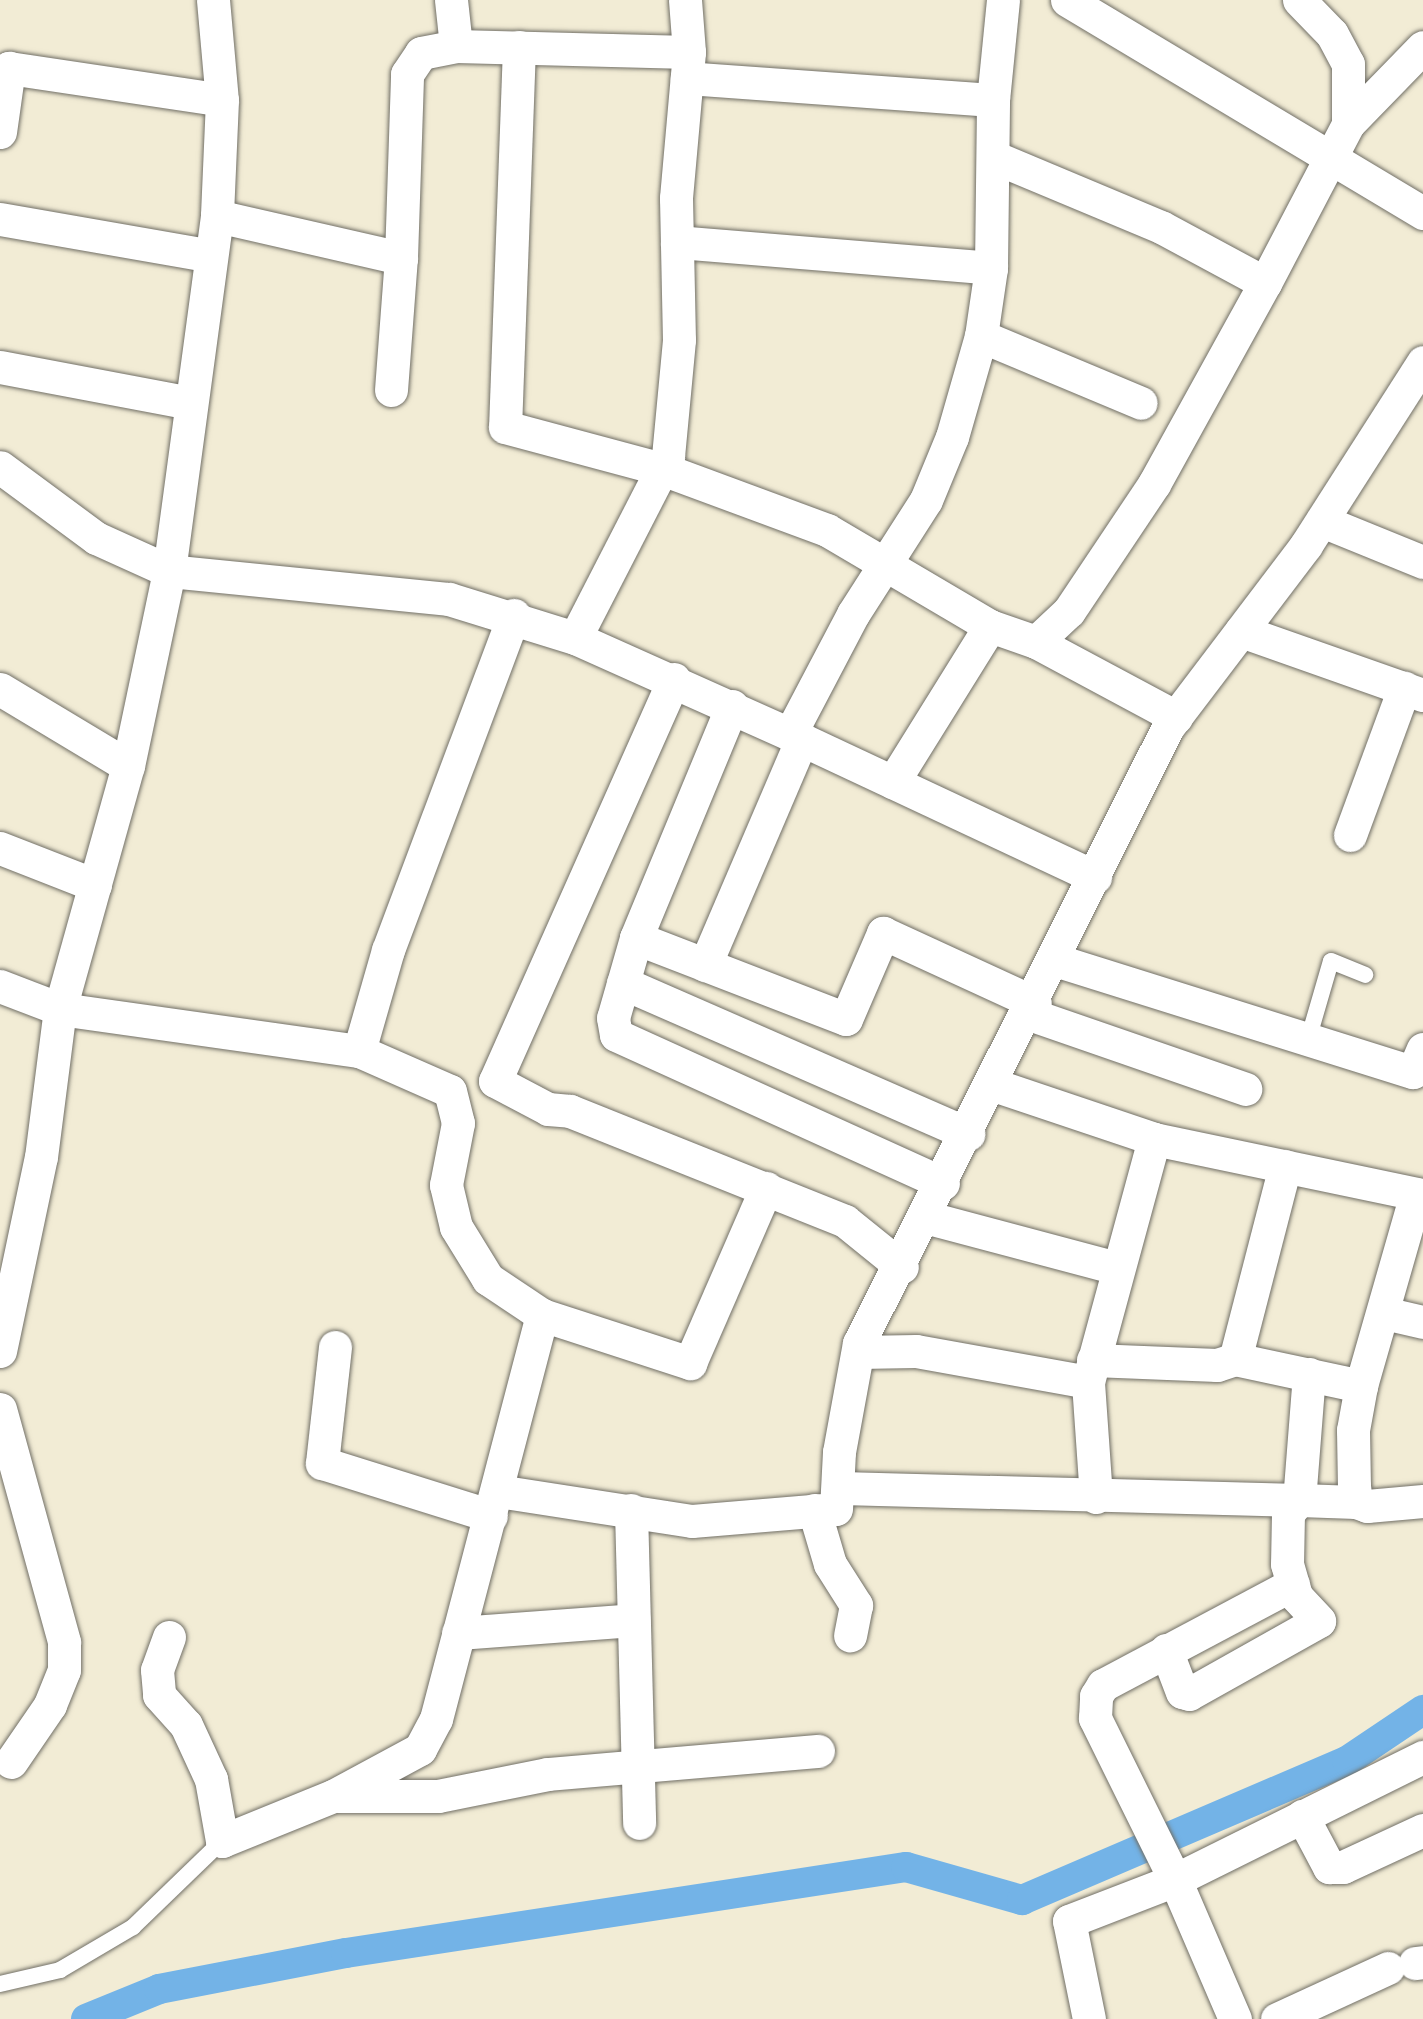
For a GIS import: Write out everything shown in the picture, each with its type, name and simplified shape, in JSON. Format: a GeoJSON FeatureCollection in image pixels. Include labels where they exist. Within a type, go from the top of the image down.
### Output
{"type":"FeatureCollection","features":[{"type":"Feature","properties":{"kind":"street"},"geometry":{"type":"LineString","coordinates":[[0,1351],[41,1157],[60,1009],[128,766],[169,571],[216,216],[222,100],[212,0]]}},
{"type":"Feature","properties":{"kind":"street"},"geometry":{"type":"LineString","coordinates":[[451,0],[456,46]]}},
{"type":"Feature","properties":{"kind":"street"},"geometry":{"type":"LineString","coordinates":[[575,638],[662,469],[679,340],[677,242],[688,65],[685,0]]}},
{"type":"Feature","properties":{"kind":"street"},"geometry":{"type":"LineString","coordinates":[[705,965],[796,737],[884,565],[926,500],[952,436],[981,336],[990,268],[993,100],[1003,0]]}},
{"type":"Feature","properties":{"kind":"street"},"geometry":{"type":"LineString","coordinates":[[1067,0],[1423,213]]}},
{"type":"Feature","properties":{"kind":"street"},"geometry":{"type":"LineString","coordinates":[[1300,0],[1332,34],[1348,64],[1348,124]]}},
{"type":"Feature","properties":{"kind":"street"},"geometry":{"type":"LineString","coordinates":[[391,390],[401,258],[408,74],[421,54],[456,46],[519,47],[993,100]]}},
{"type":"Feature","properties":{"kind":"street"},"geometry":{"type":"LineString","coordinates":[[519,47],[505,427],[662,469],[827,530],[989,626],[1036,642],[1176,717]]}},
{"type":"Feature","properties":{"kind":"street"},"geometry":{"type":"LineString","coordinates":[[1036,642],[1069,611],[1154,484],[1265,283],[1348,124],[1423,47]]}},
{"type":"Feature","properties":{"kind":"street"},"geometry":{"type":"LineString","coordinates":[[0,132],[4,68],[222,100]]}},
{"type":"Feature","properties":{"kind":"street"},"geometry":{"type":"LineString","coordinates":[[994,157],[1161,227],[1265,283]]}},
{"type":"Feature","properties":{"kind":"street"},"geometry":{"type":"LineString","coordinates":[[216,216],[401,258]]}},
{"type":"Feature","properties":{"kind":"street"},"geometry":{"type":"LineString","coordinates":[[0,219],[211,256]]}},
{"type":"Feature","properties":{"kind":"street"},"geometry":{"type":"LineString","coordinates":[[677,242],[990,268]]}},
{"type":"Feature","properties":{"kind":"street"},"geometry":{"type":"LineString","coordinates":[[981,336],[1141,403]]}},
{"type":"Feature","properties":{"kind":"street"},"geometry":{"type":"LineString","coordinates":[[335,1347],[322,1463],[494,1504],[631,1510],[692,1521],[836,1508],[841,1488],[839,1452],[858,1352],[1176,717],[1413,397],[1423,362]]}},
{"type":"Feature","properties":{"kind":"street"},"geometry":{"type":"LineString","coordinates":[[0,366],[191,403]]}},
{"type":"Feature","properties":{"kind":"street"},"geometry":{"type":"LineString","coordinates":[[0,467],[96,538],[169,571],[449,599],[514,615],[674,678],[1095,877]]}},
{"type":"Feature","properties":{"kind":"street"},"geometry":{"type":"LineString","coordinates":[[1322,521],[1423,562]]}},
{"type":"Feature","properties":{"kind":"street"},"geometry":{"type":"LineString","coordinates":[[359,1051],[388,950],[514,615]]}},
{"type":"Feature","properties":{"kind":"street"},"geometry":{"type":"LineString","coordinates":[[893,782],[989,626]]}},
{"type":"Feature","properties":{"kind":"street"},"geometry":{"type":"LineString","coordinates":[[1241,631],[1413,691],[1350,835]]}},
{"type":"Feature","properties":{"kind":"street"},"geometry":{"type":"LineString","coordinates":[[674,678],[495,1081],[548,1109],[570,1111],[845,1221],[902,1267]]}},
{"type":"Feature","properties":{"kind":"street"},"geometry":{"type":"LineString","coordinates":[[0,689],[128,766]]}},
{"type":"Feature","properties":{"kind":"street"},"geometry":{"type":"LineString","coordinates":[[732,706],[636,938],[612,1018],[616,1035],[630,1046],[943,1182]]}},
{"type":"Feature","properties":{"kind":"street"},"geometry":{"type":"LineString","coordinates":[[0,848],[95,885]]}},
{"type":"Feature","properties":{"kind":"street"},"geometry":{"type":"LineString","coordinates":[[636,938],[846,1019],[883,933],[1032,1008],[1245,1089]]}},
{"type":"Feature","properties":{"kind":"street"},"geometry":{"type":"LineString","coordinates":[[1055,960],[1413,1072],[1423,1049]]}},
{"type":"Feature","properties":{"kind":"street"},"geometry":{"type":"LineString","coordinates":[[623,983],[968,1134]]}},
{"type":"Feature","properties":{"kind":"street"},"geometry":{"type":"LineString","coordinates":[[0,986],[60,1009],[359,1051],[450,1091],[458,1123],[446,1185],[456,1227],[488,1279],[542,1315],[690,1363],[766,1188]]}},
{"type":"Feature","properties":{"kind":"street"},"geometry":{"type":"LineString","coordinates":[[994,1085],[1154,1139],[1419,1194],[1361,1386],[1353,1430],[1356,1502]]}},
{"type":"Feature","properties":{"kind":"street"},"geometry":{"type":"LineString","coordinates":[[1096,1497],[1090,1371],[1154,1139]]}},
{"type":"Feature","properties":{"kind":"street"},"geometry":{"type":"LineString","coordinates":[[1235,1359],[1285,1166]]}},
{"type":"Feature","properties":{"kind":"street"},"geometry":{"type":"LineString","coordinates":[[925,1217],[1117,1268]]}},
{"type":"Feature","properties":{"kind":"street"},"geometry":{"type":"LineString","coordinates":[[1384,1312],[1423,1322]]}},
{"type":"Feature","properties":{"kind":"street"},"geometry":{"type":"LineString","coordinates":[[169,1637],[157,1670],[159,1695],[186,1726],[211,1779],[222,1841],[333,1796],[421,1749],[436,1719],[542,1315]]}},
{"type":"Feature","properties":{"kind":"street"},"geometry":{"type":"LineString","coordinates":[[858,1352],[916,1351],[1090,1371],[1217,1365],[1235,1359],[1361,1386]]}},
{"type":"Feature","properties":{"kind":"street"},"geometry":{"type":"LineString","coordinates":[[1166,1650],[1182,1692],[1189,1694],[1319,1620],[1293,1584],[1285,1532],[1288,1513],[1299,1500],[1309,1374]]}},
{"type":"Feature","properties":{"kind":"street"},"geometry":{"type":"LineString","coordinates":[[0,1409],[64,1642],[64,1670],[50,1705],[11,1762]]}},
{"type":"Feature","properties":{"kind":"street"},"geometry":{"type":"LineString","coordinates":[[841,1488],[1096,1497],[1423,1501]]}},
{"type":"Feature","properties":{"kind":"street"},"geometry":{"type":"LineString","coordinates":[[631,1510],[639,1823]]}},
{"type":"Feature","properties":{"kind":"street"},"geometry":{"type":"LineString","coordinates":[[814,1510],[830,1564],[856,1605],[850,1635]]}},
{"type":"Feature","properties":{"kind":"street"},"geometry":{"type":"LineString","coordinates":[[1235,2019],[1170,1871],[1095,1718],[1096,1696],[1166,1650],[1293,1584]]}},
{"type":"Feature","properties":{"kind":"street"},"geometry":{"type":"LineString","coordinates":[[458,1633],[634,1620]]}},
{"type":"Feature","properties":{"kind":"street"},"geometry":{"type":"LineString","coordinates":[[333,1796],[438,1797],[638,1763],[818,1751]]}},
{"type":"Feature","properties":{"kind":"street"},"geometry":{"type":"LineString","coordinates":[[1089,2019],[1069,1920],[1170,1871],[1302,1816],[1423,1757]]}},
{"type":"Feature","properties":{"kind":"street"},"geometry":{"type":"LineString","coordinates":[[1302,1816],[1329,1867],[1343,1867],[1423,1830]]}},
{"type":"Feature","properties":{"kind":"street"},"geometry":{"type":"LineString","coordinates":[[1276,2019],[1409,1965]]}},
{"type":"Feature","properties":{"kind":"lane"},"geometry":{"type":"LineString","coordinates":[[1308,1040],[1331,961],[1365,975]]}},
{"type":"Feature","properties":{"kind":"lane"},"geometry":{"type":"LineString","coordinates":[[0,1984],[60,1970],[133,1927],[222,1841]]}},
{"type":"Feature","properties":{"kind":"waterway"},"geometry":{"type":"LineString","coordinates":[[86,2019],[159,1989],[346,1953],[906,1867],[1022,1900],[1347,1761],[1423,1710]]}}]}
